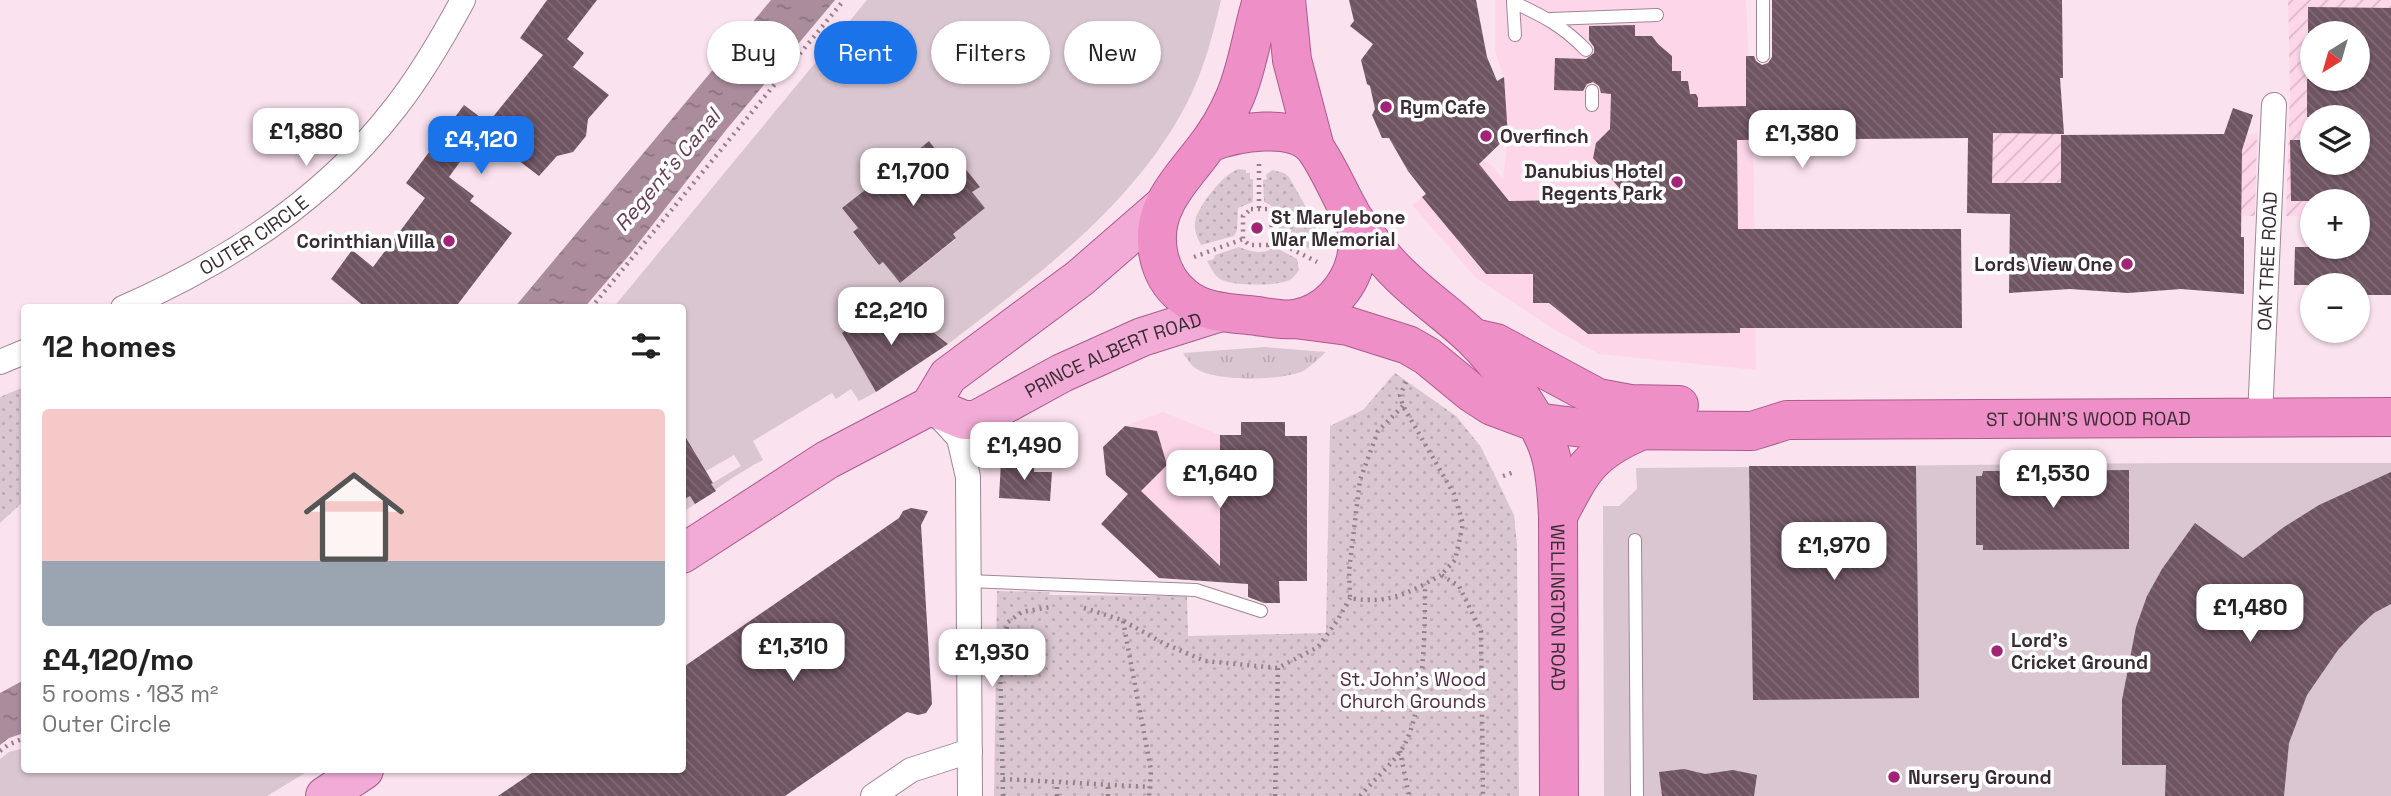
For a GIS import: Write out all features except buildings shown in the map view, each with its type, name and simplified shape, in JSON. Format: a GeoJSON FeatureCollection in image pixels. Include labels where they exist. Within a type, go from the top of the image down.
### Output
{"type":"FeatureCollection","features":[{"type":"Feature","properties":{"kind":"highway"},"geometry":{"type":"LineString","coordinates":[[1262,0],[1235,97],[1209,143],[1165,204],[1157,242],[1162,268],[1172,285],[1198,306],[1222,312],[1348,326],[1408,345],[1427,356],[1492,406],[1535,422]]}},
{"type":"Feature","properties":{"kind":"highway","name":"WELLINGTON ROAD"},"geometry":{"type":"LineString","coordinates":[[1286,0],[1292,60],[1315,148],[1355,220],[1397,273],[1473,337],[1517,392],[1551,457],[1558,516],[1559,796]]}},
{"type":"Feature","properties":{"kind":"highway"},"geometry":{"type":"LineString","coordinates":[[1209,143],[1227,136],[1254,132],[1295,134],[1315,148]]}},
{"type":"Feature","properties":{"kind":"highway"},"geometry":{"type":"LineString","coordinates":[[1295,318],[1317,311],[1333,301],[1349,280],[1357,255],[1355,220]]}},
{"type":"Feature","properties":{"kind":"highway","name":"ST JOHN'S WOOD ROAD"},"geometry":{"type":"LineString","coordinates":[[1473,337],[1496,343],[1598,398],[1630,404],[1755,405],[1787,420]]}},
{"type":"Feature","properties":{"kind":"highway","name":"ST JOHN'S WOOD ROAD"},"geometry":{"type":"LineString","coordinates":[[1535,422],[1599,430],[1752,431],[1787,420],[2391,417]]}},
{"type":"Feature","properties":{"kind":"highway"},"geometry":{"type":"LineString","coordinates":[[1558,516],[1593,458],[1610,444],[1639,431]]}},
{"type":"Feature","properties":{"kind":"main road"},"geometry":{"type":"LineString","coordinates":[[686,551],[827,460],[930,406],[948,376],[1080,278],[1165,204]]}},
{"type":"Feature","properties":{"kind":"main road","name":"PRINCE ALBERT ROAD"},"geometry":{"type":"LineString","coordinates":[[930,406],[964,420],[976,420],[1062,373],[1142,337],[1222,312]]}},
{"type":"Feature","properties":{"kind":"main road"},"geometry":{"type":"LineString","coordinates":[[325,796],[360,773]]}},
{"type":"Feature","properties":{"kind":"street","name":"OUTER CIRCLE"},"geometry":{"type":"LineString","coordinates":[[132,304],[187,279],[237,249],[286,217],[344,166],[395,109],[442,40],[463,0]]}},
{"type":"Feature","properties":{"kind":"street","name":"OAK TREE ROAD"},"geometry":{"type":"LineString","coordinates":[[2260,417],[2274,105]]}},
{"type":"Feature","properties":{"kind":"street"},"geometry":{"type":"LineString","coordinates":[[0,362],[21,353]]}},
{"type":"Feature","properties":{"kind":"street"},"geometry":{"type":"LineString","coordinates":[[930,406],[958,438],[968,477],[970,796]]}},
{"type":"Feature","properties":{"kind":"street"},"geometry":{"type":"LineString","coordinates":[[873,796],[911,770],[970,751]]}},
{"type":"Feature","properties":{"kind":"lane"},"geometry":{"type":"LineString","coordinates":[[1763,0],[1763,56]]}},
{"type":"Feature","properties":{"kind":"lane"},"geometry":{"type":"LineString","coordinates":[[1514,35],[1513,1],[1551,19],[1570,33],[1586,50]]}},
{"type":"Feature","properties":{"kind":"lane"},"geometry":{"type":"LineString","coordinates":[[1551,19],[1657,15]]}},
{"type":"Feature","properties":{"kind":"lane"},"geometry":{"type":"LineString","coordinates":[[1592,91],[1592,105]]}},
{"type":"Feature","properties":{"kind":"lane"},"geometry":{"type":"LineString","coordinates":[[1635,540],[1637,796]]}},
{"type":"Feature","properties":{"kind":"lane"},"geometry":{"type":"LineString","coordinates":[[968,581],[1196,590],[1261,611]]}},
{"type":"Feature","properties":{"kind":"path"},"geometry":{"type":"LineString","coordinates":[[594,304],[844,0]]}},
{"type":"Feature","properties":{"kind":"path"},"geometry":{"type":"LineString","coordinates":[[1248,160],[1266,161]]}},
{"type":"Feature","properties":{"kind":"path"},"geometry":{"type":"LineString","coordinates":[[1259,175],[1259,208]]}},
{"type":"Feature","properties":{"kind":"path"},"geometry":{"type":"LineString","coordinates":[[1259,208],[1271,211],[1272,239],[1265,246],[1250,245],[1243,239],[1243,216],[1247,211],[1259,208]]}},
{"type":"Feature","properties":{"kind":"path"},"geometry":{"type":"LineString","coordinates":[[1194,257],[1243,239]]}},
{"type":"Feature","properties":{"kind":"path"},"geometry":{"type":"LineString","coordinates":[[1272,239],[1318,260],[1313,268]]}},
{"type":"Feature","properties":{"kind":"path"},"geometry":{"type":"LineString","coordinates":[[1191,248],[1197,264]]}},
{"type":"Feature","properties":{"kind":"path"},"geometry":{"type":"LineString","coordinates":[[1350,598],[1372,602],[1405,594],[1441,575],[1455,560],[1463,524],[1454,494],[1403,406],[1400,394],[1409,374]]}},
{"type":"Feature","properties":{"kind":"path"},"geometry":{"type":"LineString","coordinates":[[1073,608],[1084,608],[1122,620],[1163,643],[1205,661],[1278,668],[1318,647],[1350,598],[1349,571],[1360,480],[1378,431],[1403,406]]}},
{"type":"Feature","properties":{"kind":"path"},"geometry":{"type":"LineString","coordinates":[[1503,476],[1514,472]]}},
{"type":"Feature","properties":{"kind":"path"},"geometry":{"type":"LineString","coordinates":[[1441,575],[1460,586],[1481,631],[1483,796]]}},
{"type":"Feature","properties":{"kind":"path"},"geometry":{"type":"LineString","coordinates":[[1360,796],[1400,751],[1413,724],[1425,640],[1425,584]]}},
{"type":"Feature","properties":{"kind":"path"},"geometry":{"type":"LineString","coordinates":[[1003,796],[1000,657],[1008,622],[1022,612],[1061,607]]}},
{"type":"Feature","properties":{"kind":"path"},"geometry":{"type":"LineString","coordinates":[[1122,620],[1151,769],[1149,796]]}},
{"type":"Feature","properties":{"kind":"path"},"geometry":{"type":"LineString","coordinates":[[1275,796],[1278,668]]}},
{"type":"Feature","properties":{"kind":"path"},"geometry":{"type":"LineString","coordinates":[[0,751],[21,739]]}},
{"type":"Feature","properties":{"kind":"path"},"geometry":{"type":"LineString","coordinates":[[1400,751],[1409,796]]}},
{"type":"Feature","properties":{"kind":"path"},"geometry":{"type":"LineString","coordinates":[[1003,779],[1150,787]]}},
{"type":"Feature","properties":{"kind":"path"},"geometry":{"type":"LineString","coordinates":[[1057,782],[1057,796]]}},
{"type":"Feature","properties":{"kind":"path"},"geometry":{"type":"LineString","coordinates":[[1108,785],[1108,796]]}},
{"type":"Feature","properties":{"kind":"shaded area"},"geometry":{"type":"Polygon","coordinates":[[[1495,0],[1746,0],[1754,181],[1756,370],[1599,354],[1550,327],[1476,278],[1412,205],[1475,155],[1491,165],[1503,179],[1508,136],[1504,77],[1495,51],[1495,0]]]}},
{"type":"Feature","properties":{"kind":"shaded area"},"geometry":{"type":"Polygon","coordinates":[[[2288,0],[2391,0],[2391,217],[2370,207],[2370,189],[2300,189],[2300,217],[2286,216],[2290,94],[2288,0]]]}},
{"type":"Feature","properties":{"kind":"shaded area"},"geometry":{"type":"Polygon","coordinates":[[[2062,110],[2064,135],[2257,134],[2255,216],[1967,213],[1969,112],[2062,110]]]}},
{"type":"Feature","properties":{"kind":"shaded area"},"geometry":{"type":"Polygon","coordinates":[[[1163,412],[1220,435],[1220,581],[1159,578],[1101,524],[1125,497],[1121,488],[1106,475],[1103,447],[1125,426],[1163,412]]]}},
{"type":"Feature","properties":{"kind":"green space"},"geometry":{"type":"Polygon","coordinates":[[[867,0],[1221,0],[1199,77],[1188,101],[1141,173],[1113,205],[1050,264],[948,344],[920,322],[908,317],[856,323],[843,333],[876,392],[859,401],[851,389],[836,399],[832,393],[753,441],[763,460],[715,490],[711,484],[741,466],[734,455],[706,471],[686,437],[686,304],[616,304],[814,64],[814,84],[917,84],[917,21],[850,21],[867,0]],[[929,142],[842,208],[858,228],[853,233],[879,265],[883,262],[900,283],[956,239],[953,234],[985,208],[972,192],[979,187],[952,152],[943,159],[929,142]]]}},
{"type":"Feature","properties":{"kind":"green space"},"geometry":{"type":"Polygon","coordinates":[[[1239,169],[1246,170],[1246,173],[1250,173],[1250,179],[1253,179],[1253,202],[1238,208],[1237,230],[1234,236],[1201,245],[1195,228],[1199,212],[1220,182],[1239,169]]]}},
{"type":"Feature","properties":{"kind":"green space"},"geometry":{"type":"Polygon","coordinates":[[[1272,170],[1289,177],[1316,225],[1316,239],[1311,249],[1279,235],[1278,209],[1264,202],[1263,180],[1267,179],[1266,175],[1272,170]]]}},
{"type":"Feature","properties":{"kind":"green space"},"geometry":{"type":"Polygon","coordinates":[[[1239,247],[1257,252],[1275,247],[1297,259],[1299,270],[1291,279],[1273,284],[1243,284],[1220,279],[1207,261],[1214,259],[1215,255],[1239,247]]]}},
{"type":"Feature","properties":{"kind":"green space"},"geometry":{"type":"Polygon","coordinates":[[[1265,347],[1326,352],[1305,370],[1295,374],[1251,379],[1206,373],[1193,366],[1183,353],[1265,347]]]}},
{"type":"Feature","properties":{"kind":"green space","name":"St. John's Wood Church Grounds"},"geometry":{"type":"Polygon","coordinates":[[[1395,373],[1456,416],[1481,447],[1514,515],[1517,545],[1519,796],[994,796],[997,591],[1050,592],[1049,595],[1187,596],[1188,636],[1326,633],[1330,426],[1363,410],[1395,373]]]}},
{"type":"Feature","properties":{"kind":"green space"},"geometry":{"type":"Polygon","coordinates":[[[21,388],[21,504],[0,523],[0,397],[21,388]]]}},
{"type":"Feature","properties":{"kind":"green space","name":"Lord's Cricket Ground"},"geometry":{"type":"Polygon","coordinates":[[[2391,463],[2391,796],[1604,796],[1603,506],[1619,506],[1637,489],[1636,468],[2391,463]]]}},
{"type":"Feature","properties":{"kind":"green space"},"geometry":{"type":"Polygon","coordinates":[[[690,496],[695,503],[704,497],[686,510],[686,499],[690,496]]]}},
{"type":"Feature","properties":{"kind":"green space"},"geometry":{"type":"Polygon","coordinates":[[[21,749],[21,773],[305,773],[267,796],[0,796],[0,759],[9,752],[21,749]]]}},
{"type":"Feature","properties":{"kind":"water"},"geometry":{"type":"Polygon","coordinates":[[[771,0],[835,0],[817,21],[814,21],[814,25],[800,42],[800,21],[753,21],[771,0]]]}},
{"type":"Feature","properties":{"kind":"water","name":"Regent's Canal"},"geometry":{"type":"Polygon","coordinates":[[[707,77],[707,84],[765,84],[630,254],[587,304],[517,304],[707,77]]]}},
{"type":"Feature","properties":{"kind":"water"},"geometry":{"type":"Polygon","coordinates":[[[21,682],[21,734],[0,745],[0,693],[21,682]]]}},
{"type":"Feature","properties":{"kind":"place","name":"Rym Cafe"},"geometry":{"type":"Point","coordinates":[1386,107]}},
{"type":"Feature","properties":{"kind":"place","name":"Overfinch"},"geometry":{"type":"Point","coordinates":[1486,136]}},
{"type":"Feature","properties":{"kind":"place","name":"Danubius Hotel Regents Park"},"geometry":{"type":"Point","coordinates":[1677,182]}},
{"type":"Feature","properties":{"kind":"place","name":"St Marylebone War Memorial"},"geometry":{"type":"Point","coordinates":[1257,228]}},
{"type":"Feature","properties":{"kind":"place","name":"Corinthian Villa"},"geometry":{"type":"Point","coordinates":[449,241]}},
{"type":"Feature","properties":{"kind":"place","name":"Lords View One"},"geometry":{"type":"Point","coordinates":[2127,264]}},
{"type":"Feature","properties":{"kind":"place","name":"Lord's Cricket Ground"},"geometry":{"type":"Point","coordinates":[1997,651]}},
{"type":"Feature","properties":{"kind":"place","name":"Nursery Ground"},"geometry":{"type":"Point","coordinates":[1894,777]}}]}
